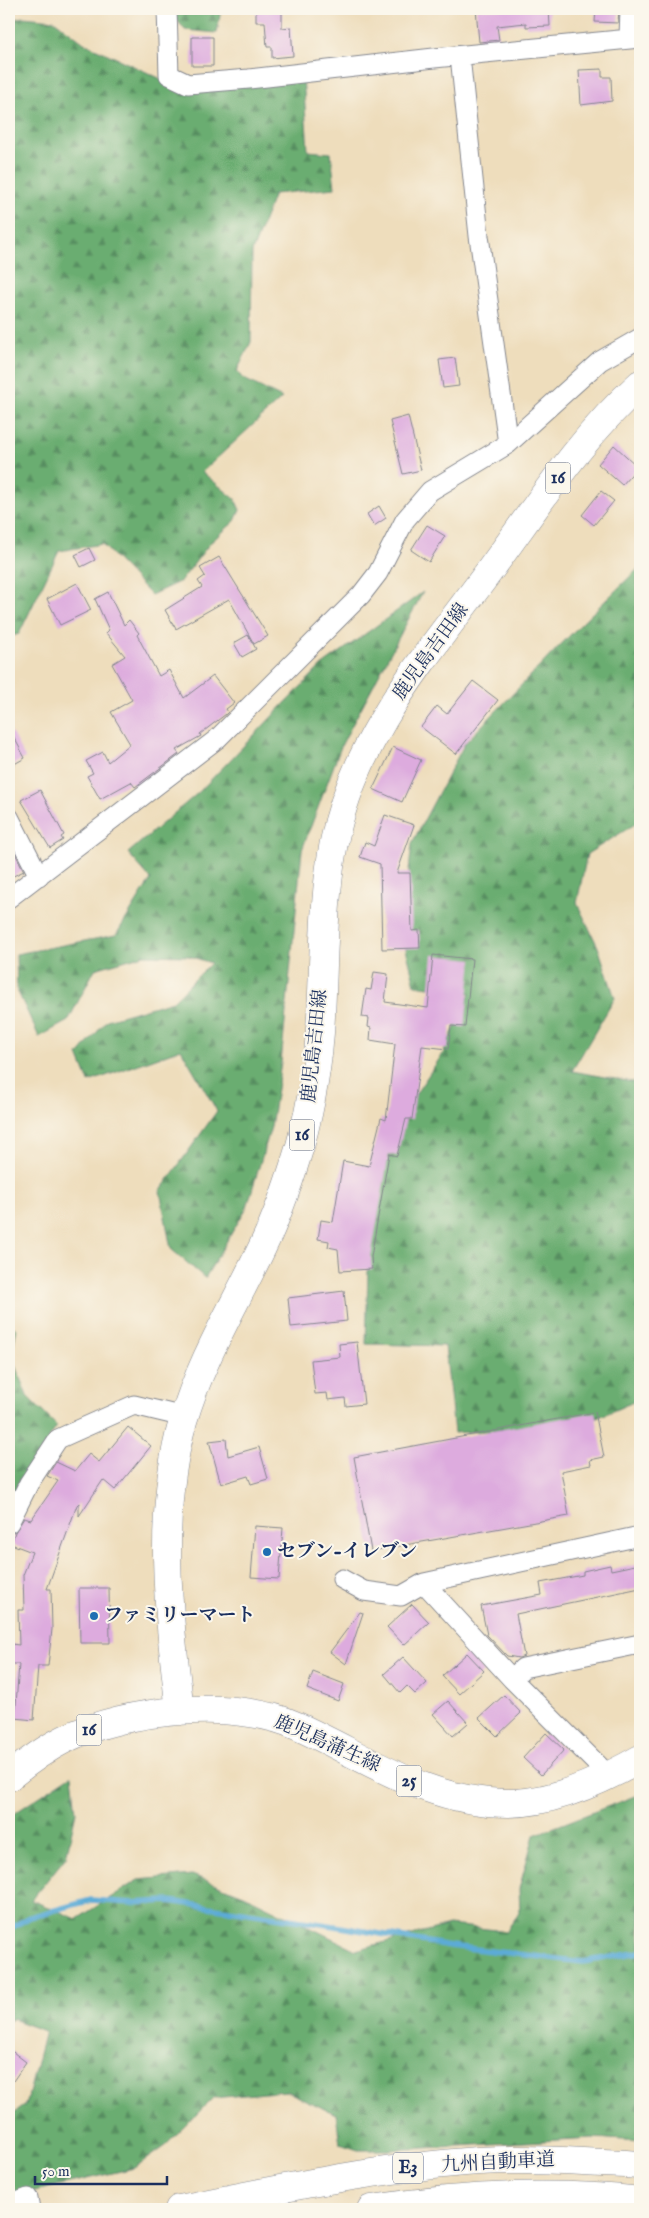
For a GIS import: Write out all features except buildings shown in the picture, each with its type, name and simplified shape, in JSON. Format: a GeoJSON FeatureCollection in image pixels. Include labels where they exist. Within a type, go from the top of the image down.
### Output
{"type":"FeatureCollection","features":[{"type":"Feature","properties":{"kind":"main road","name":"鹿児島吉田線"},"geometry":{"type":"LineString","coordinates":[[180,1711],[170,1605],[167,1519],[174,1455],[184,1417],[229,1310],[268,1236],[290,1178],[301,1142],[312,1094],[318,1050],[326,905],[334,842],[343,805],[362,760],[387,711],[576,454],[621,402],[640,384]]}},
{"type":"Feature","properties":{"kind":"main road","name":"鹿児島蒲生線"},"geometry":{"type":"LineString","coordinates":[[180,1711],[224,1711],[267,1717],[295,1726],[390,1774],[434,1792],[467,1800],[509,1803],[545,1798],[609,1776],[640,1759]]}},
{"type":"Feature","properties":{"kind":"main road","name":"16"},"geometry":{"type":"LineString","coordinates":[[9,1777],[28,1762],[65,1739],[103,1725],[147,1714],[180,1711]]}},
{"type":"Feature","properties":{"kind":"main road","name":"九州自動車道"},"geometry":{"type":"LineString","coordinates":[[180,2209],[374,2172],[478,2161],[564,2160],[640,2166]]}},
{"type":"Feature","properties":{"kind":"main road","name":"九州自動車道"},"geometry":{"type":"LineString","coordinates":[[370,2209],[463,2200],[538,2197],[640,2202]]}},
{"type":"Feature","properties":{"kind":"street"},"geometry":{"type":"LineString","coordinates":[[167,9],[169,75],[188,84],[634,37],[630,9]]}},
{"type":"Feature","properties":{"kind":"street"},"geometry":{"type":"LineString","coordinates":[[460,56],[479,236],[508,444]]}},
{"type":"Feature","properties":{"kind":"street"},"geometry":{"type":"LineString","coordinates":[[9,898],[217,739],[361,595],[378,573],[405,520],[430,491],[508,444],[600,361],[640,338]]}},
{"type":"Feature","properties":{"kind":"street"},"geometry":{"type":"LineString","coordinates":[[9,817],[39,876]]}},
{"type":"Feature","properties":{"kind":"street"},"geometry":{"type":"LineString","coordinates":[[9,1523],[29,1483],[58,1438],[134,1405],[184,1417]]}},
{"type":"Feature","properties":{"kind":"street"},"geometry":{"type":"LineString","coordinates":[[342,1579],[364,1591],[401,1596],[424,1583],[640,1536]]}},
{"type":"Feature","properties":{"kind":"street"},"geometry":{"type":"LineString","coordinates":[[424,1583],[512,1678],[609,1776]]}},
{"type":"Feature","properties":{"kind":"street"},"geometry":{"type":"LineString","coordinates":[[512,1678],[523,1668],[640,1644]]}},
{"type":"Feature","properties":{"kind":"street"},"geometry":{"type":"LineString","coordinates":[[9,2205],[29,2204]]}},
{"type":"Feature","properties":{"kind":"green space"},"geometry":{"type":"Polygon","coordinates":[[[174,9],[221,9],[217,33],[185,30],[176,19],[174,9]]]}},
{"type":"Feature","properties":{"kind":"green space"},"geometry":{"type":"Polygon","coordinates":[[[23,17],[54,20],[84,43],[187,91],[303,76],[308,151],[331,153],[335,188],[274,194],[252,252],[251,342],[237,371],[242,378],[282,398],[202,472],[235,499],[240,510],[235,521],[210,543],[181,581],[151,595],[102,544],[59,551],[19,634],[9,637],[9,20],[23,17]]]}},
{"type":"Feature","properties":{"kind":"green space"},"geometry":{"type":"Polygon","coordinates":[[[640,567],[640,821],[587,854],[577,903],[598,947],[615,998],[572,1071],[632,1082],[640,1075],[640,1399],[583,1424],[454,1433],[445,1346],[366,1344],[370,1195],[396,1123],[444,1052],[470,993],[415,985],[402,933],[412,843],[465,743],[578,627],[640,567]]]}},
{"type":"Feature","properties":{"kind":"green space"},"geometry":{"type":"Polygon","coordinates":[[[423,592],[342,744],[302,850],[281,1063],[271,1127],[247,1207],[205,1278],[171,1249],[160,1191],[217,1111],[181,1049],[89,1082],[78,1055],[107,1020],[173,1001],[211,963],[189,956],[144,955],[95,969],[68,1021],[39,1037],[17,990],[16,954],[116,935],[151,879],[128,853],[199,792],[321,666],[423,592]]]}},
{"type":"Feature","properties":{"kind":"green space"},"geometry":{"type":"Polygon","coordinates":[[[9,1325],[17,1329],[11,1355],[27,1396],[57,1426],[15,1491],[9,1507],[9,1325]]]}},
{"type":"Feature","properties":{"kind":"green space"},"geometry":{"type":"Polygon","coordinates":[[[72,1775],[76,1812],[66,1857],[31,1900],[77,1919],[138,1880],[192,1875],[244,1895],[356,1950],[449,1925],[506,1931],[520,1912],[519,1889],[534,1835],[640,1794],[640,2141],[592,2138],[390,2150],[358,2150],[340,2144],[336,2114],[286,2091],[213,2098],[166,2145],[134,2168],[9,2197],[9,2117],[26,2105],[45,2031],[12,2019],[9,2022],[9,1817],[72,1775]]]}},
{"type":"Feature","properties":{"kind":"waterway"},"geometry":{"type":"LineString","coordinates":[[9,1929],[30,1917],[91,1900],[132,1903],[169,1901],[335,1926],[450,1946],[583,1962],[640,1952]]}},
{"type":"Feature","properties":{"kind":"place","name":"セブン-イレブン"},"geometry":{"type":"Point","coordinates":[267,1552]}},
{"type":"Feature","properties":{"kind":"place","name":"ファミリーマート"},"geometry":{"type":"Point","coordinates":[94,1616]}}]}
